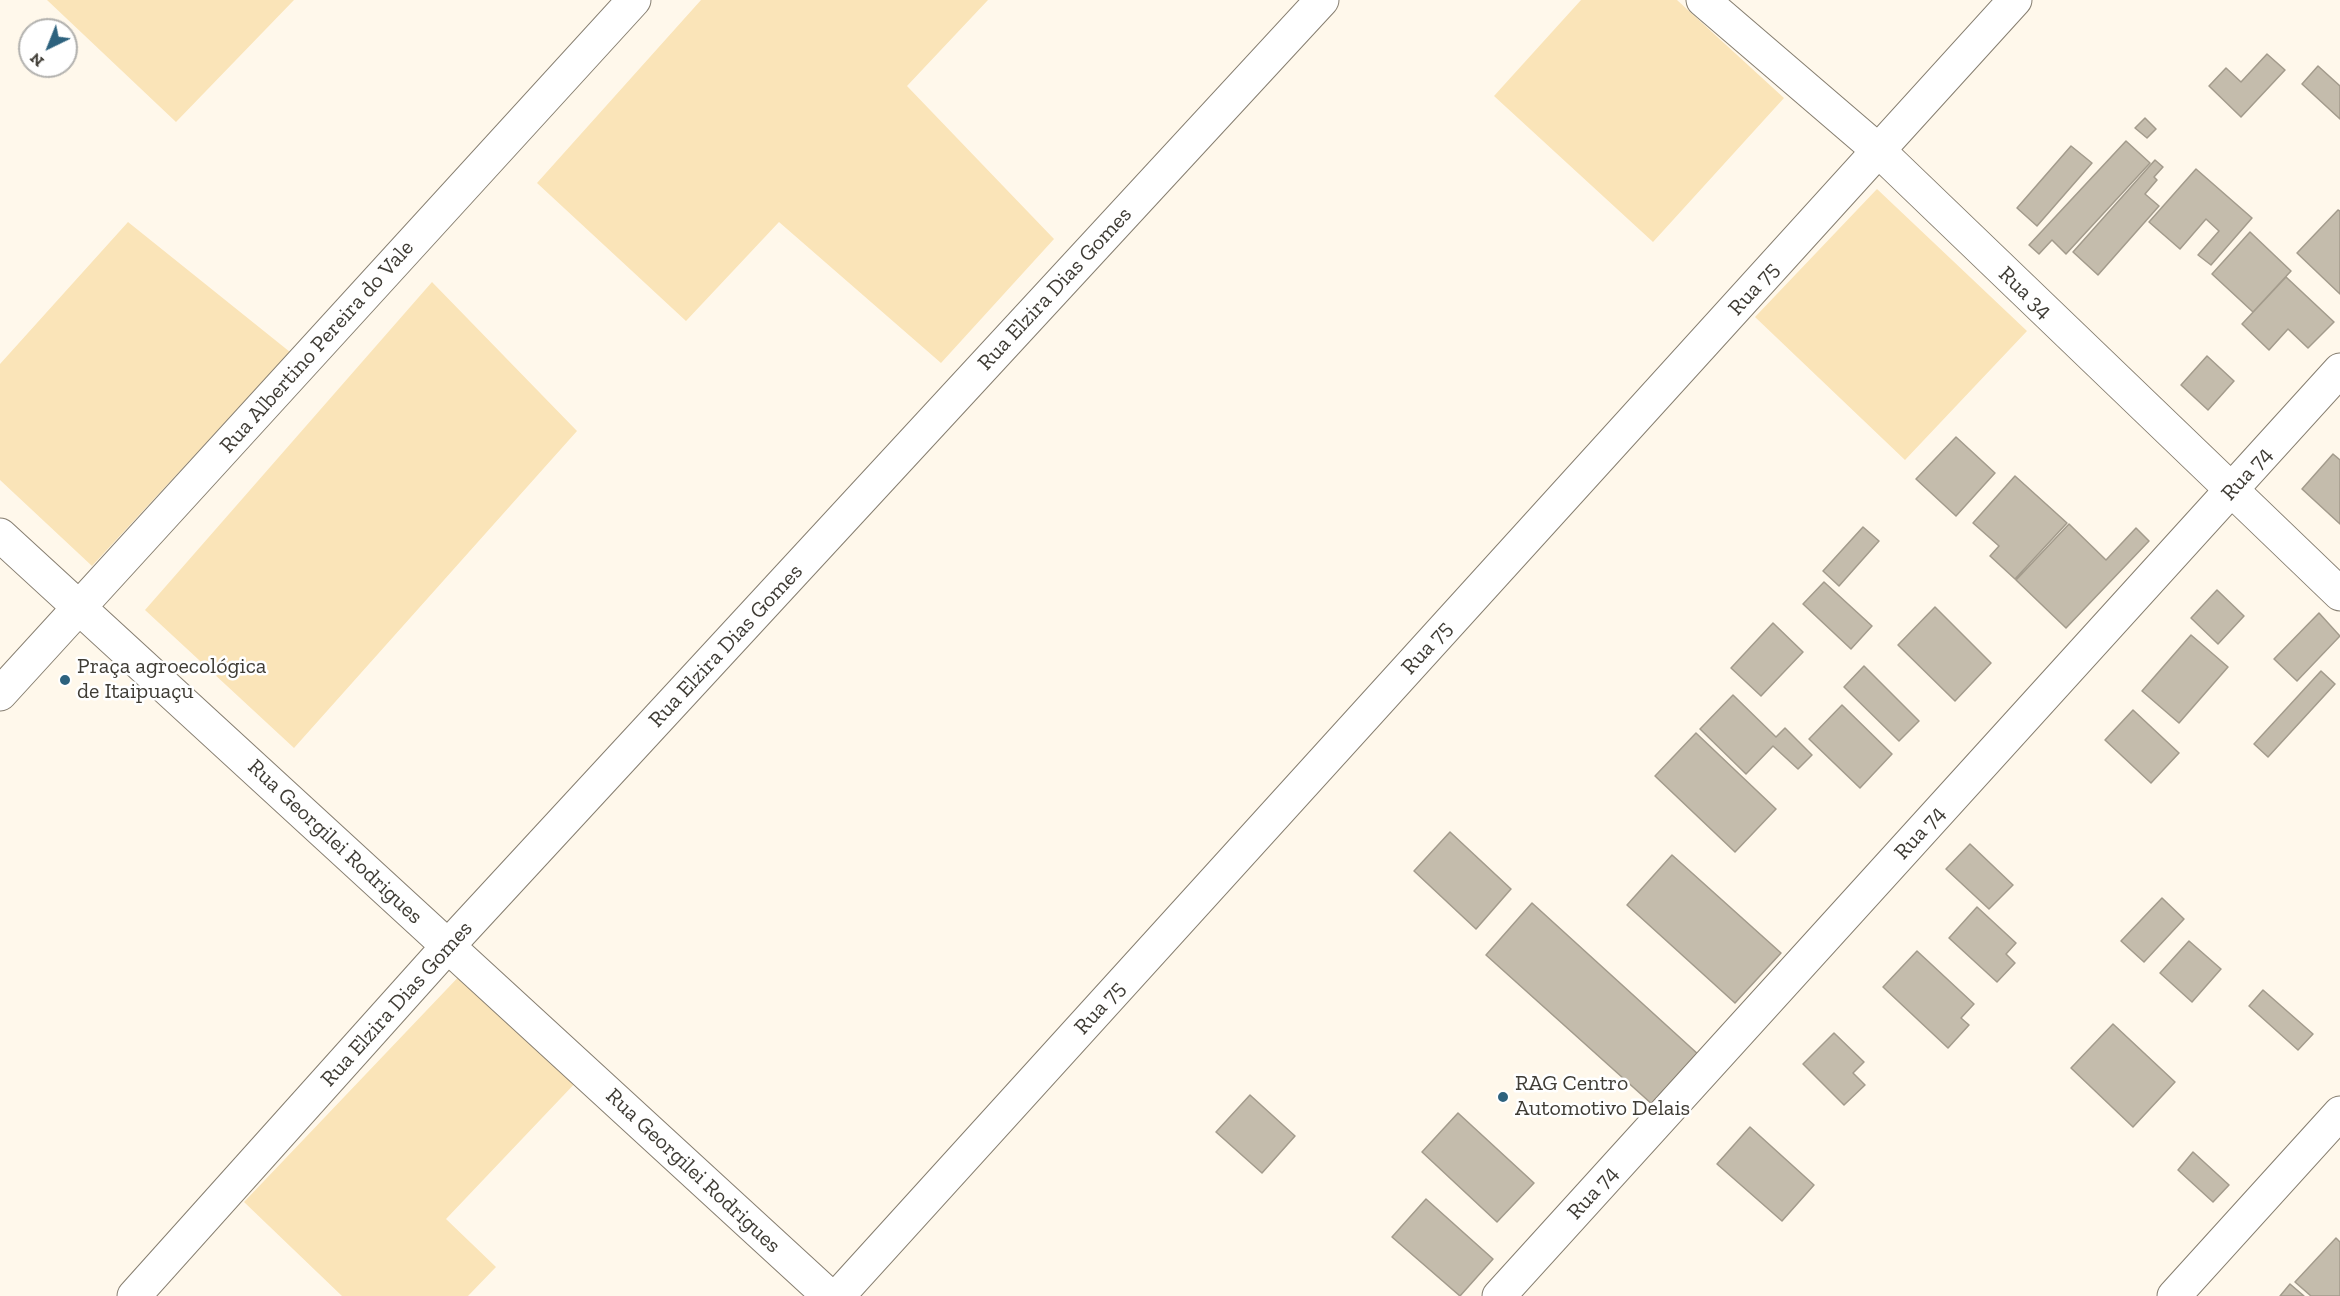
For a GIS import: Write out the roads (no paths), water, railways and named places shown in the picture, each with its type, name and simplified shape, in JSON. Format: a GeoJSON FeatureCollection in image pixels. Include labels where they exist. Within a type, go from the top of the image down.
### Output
{"type":"FeatureCollection","features":[{"type":"Feature","properties":{"kind":"street","name":"Rua Albertino Pereira do Vale"},"geometry":{"type":"LineString","coordinates":[[0,694],[634,0]]}},
{"type":"Feature","properties":{"kind":"street","name":"Rua Elzira Dias Gomes"},"geometry":{"type":"LineString","coordinates":[[134,1296],[448,946],[1322,0]]}},
{"type":"Feature","properties":{"kind":"street","name":"Rua 34"},"geometry":{"type":"LineString","coordinates":[[1703,0],[1879,151],[2340,594]]}},
{"type":"Feature","properties":{"kind":"street","name":"Rua 75"},"geometry":{"type":"LineString","coordinates":[[838,1296],[2015,0]]}},
{"type":"Feature","properties":{"kind":"street","name":"Rua 74"},"geometry":{"type":"LineString","coordinates":[[1499,1296],[2340,370]]}},
{"type":"Feature","properties":{"kind":"street","name":"Rua Georgilei Rodrigues"},"geometry":{"type":"LineString","coordinates":[[0,535],[829,1296]]}},
{"type":"Feature","properties":{"kind":"street"},"geometry":{"type":"LineString","coordinates":[[2174,1296],[2340,1113]]}},
{"type":"Feature","properties":{"kind":"place","name":"Praça agroecológica de Itaipuaçu"},"geometry":{"type":"Point","coordinates":[65,680]}},
{"type":"Feature","properties":{"kind":"place","name":"RAG Centro Automotivo Delais"},"geometry":{"type":"Point","coordinates":[1503,1097]}}]}
